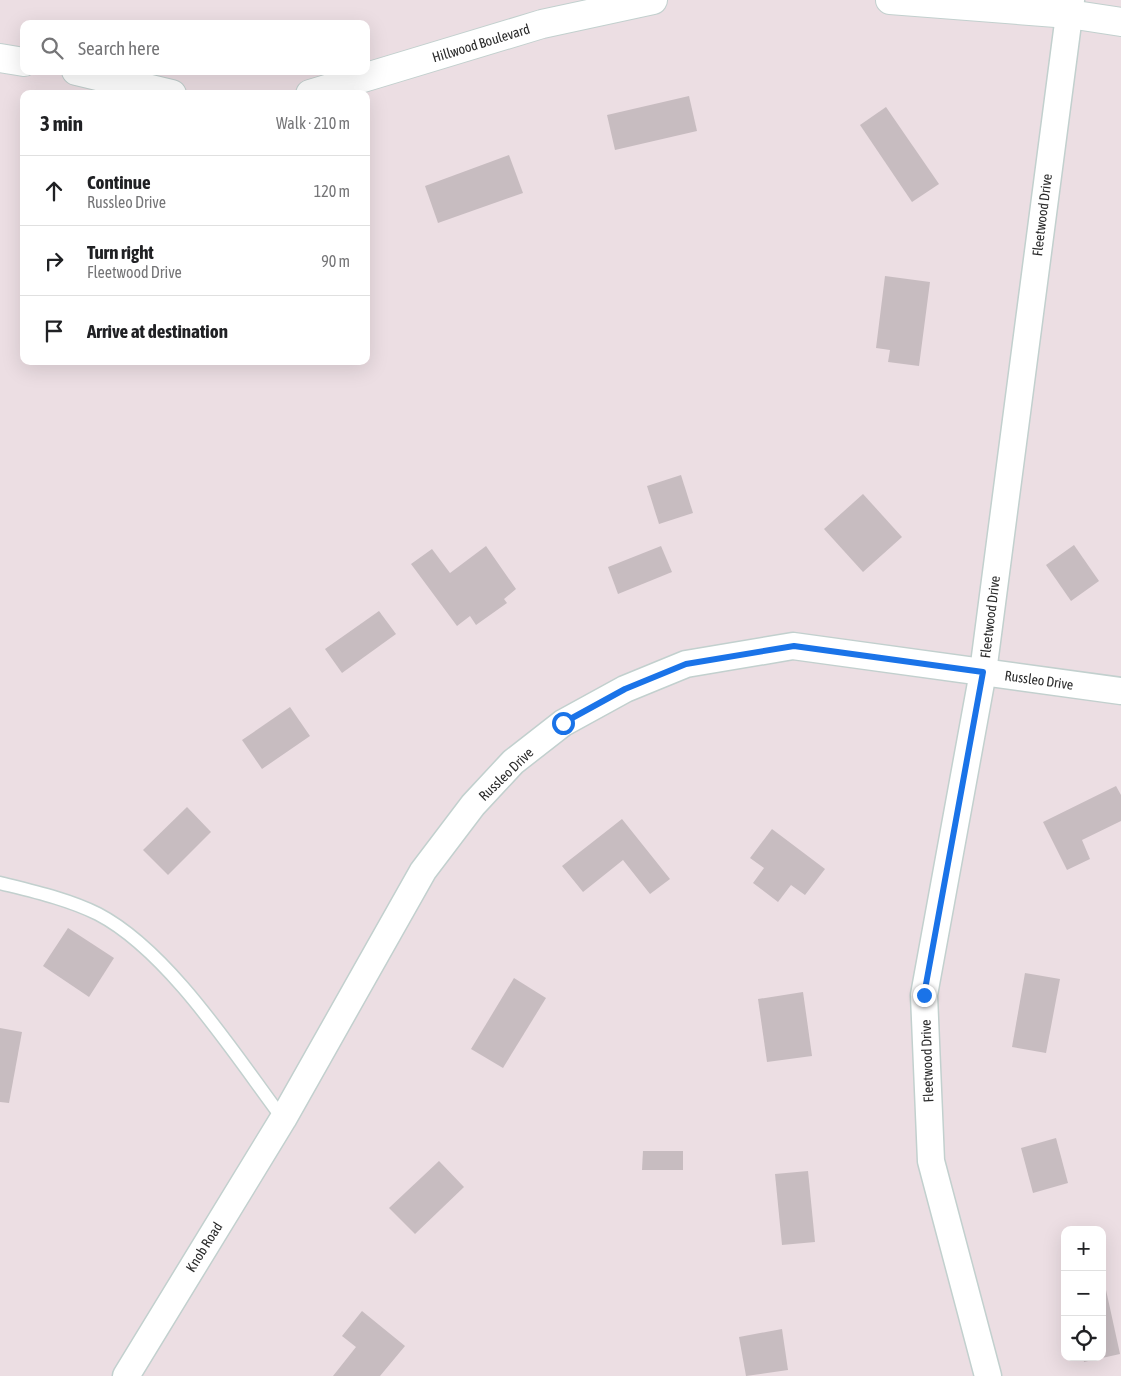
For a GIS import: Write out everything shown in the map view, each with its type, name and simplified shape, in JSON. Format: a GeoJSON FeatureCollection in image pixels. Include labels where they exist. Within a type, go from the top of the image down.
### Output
{"type":"FeatureCollection","features":[{"type":"Feature","properties":{"kind":"street","name":"Hillwood Boulevard"},"geometry":{"type":"LineString","coordinates":[[323,90],[542,24],[653,0]]}},
{"type":"Feature","properties":{"kind":"street"},"geometry":{"type":"LineString","coordinates":[[890,0],[1070,7],[1121,22]]}},
{"type":"Feature","properties":{"kind":"street","name":"Fleetwood Drive"},"geometry":{"type":"LineString","coordinates":[[988,1376],[931,1161],[924,995],[983,672],[1070,7]]}},
{"type":"Feature","properties":{"kind":"street"},"geometry":{"type":"LineString","coordinates":[[0,58],[20,61]]}},
{"type":"Feature","properties":{"kind":"street"},"geometry":{"type":"LineString","coordinates":[[93,75],[155,90]]}},
{"type":"Feature","properties":{"kind":"street","name":"Russleo Drive"},"geometry":{"type":"LineString","coordinates":[[283,1119],[423,872],[473,806],[513,762],[563,723],[625,689],[686,664],[794,646],[1121,691]]}},
{"type":"Feature","properties":{"kind":"street","name":"Knob Road"},"geometry":{"type":"LineString","coordinates":[[126,1376],[283,1119]]}},
{"type":"Feature","properties":{"kind":"lane"},"geometry":{"type":"LineString","coordinates":[[0,883],[48,895],[97,914],[122,930],[153,956],[184,988],[283,1119]]}},
{"type":"Feature","properties":{"kind":"building"},"geometry":{"type":"Polygon","coordinates":[[[689,96],[697,131],[615,150],[607,115],[689,96]]]}},
{"type":"Feature","properties":{"kind":"building"},"geometry":{"type":"Polygon","coordinates":[[[886,107],[939,184],[912,202],[860,125],[886,107]]]}},
{"type":"Feature","properties":{"kind":"building"},"geometry":{"type":"Polygon","coordinates":[[[509,155],[523,193],[438,223],[425,186],[509,155]]]}},
{"type":"Feature","properties":{"kind":"building"},"geometry":{"type":"Polygon","coordinates":[[[885,276],[930,282],[919,366],[888,362],[890,350],[876,348],[885,276]]]}},
{"type":"Feature","properties":{"kind":"building"},"geometry":{"type":"Polygon","coordinates":[[[681,475],[693,513],[659,524],[647,486],[681,475]]]}},
{"type":"Feature","properties":{"kind":"building"},"geometry":{"type":"Polygon","coordinates":[[[863,494],[902,537],[863,572],[824,529],[863,494]]]}},
{"type":"Feature","properties":{"kind":"building"},"geometry":{"type":"Polygon","coordinates":[[[1074,545],[1099,581],[1071,601],[1046,565],[1074,545]]]}},
{"type":"Feature","properties":{"kind":"building"},"geometry":{"type":"Polygon","coordinates":[[[486,546],[516,589],[504,599],[507,603],[476,625],[470,616],[457,626],[411,564],[432,549],[450,573],[486,546]]]}},
{"type":"Feature","properties":{"kind":"building"},"geometry":{"type":"Polygon","coordinates":[[[661,546],[672,572],[618,594],[608,567],[661,546]]]}},
{"type":"Feature","properties":{"kind":"building"},"geometry":{"type":"Polygon","coordinates":[[[379,611],[396,634],[342,673],[325,649],[379,611]]]}},
{"type":"Feature","properties":{"kind":"building"},"geometry":{"type":"Polygon","coordinates":[[[290,707],[310,736],[262,769],[242,740],[290,707]]]}},
{"type":"Feature","properties":{"kind":"building"},"geometry":{"type":"Polygon","coordinates":[[[1116,786],[1121,795],[1121,821],[1082,840],[1090,859],[1067,870],[1043,822],[1116,786]]]}},
{"type":"Feature","properties":{"kind":"building"},"geometry":{"type":"Polygon","coordinates":[[[187,807],[211,832],[168,875],[143,850],[187,807]]]}},
{"type":"Feature","properties":{"kind":"building"},"geometry":{"type":"Polygon","coordinates":[[[622,819],[670,879],[650,894],[623,860],[583,892],[562,866],[622,819]]]}},
{"type":"Feature","properties":{"kind":"building"},"geometry":{"type":"Polygon","coordinates":[[[772,829],[825,869],[805,895],[791,885],[778,902],[753,883],[764,868],[750,858],[772,829]]]}},
{"type":"Feature","properties":{"kind":"building"},"geometry":{"type":"Polygon","coordinates":[[[68,928],[114,958],[89,997],[43,966],[68,928]]]}},
{"type":"Feature","properties":{"kind":"building"},"geometry":{"type":"Polygon","coordinates":[[[1025,973],[1060,979],[1046,1053],[1012,1047],[1025,973]]]}},
{"type":"Feature","properties":{"kind":"building"},"geometry":{"type":"Polygon","coordinates":[[[514,978],[546,998],[503,1068],[471,1049],[514,978]]]}},
{"type":"Feature","properties":{"kind":"building"},"geometry":{"type":"Polygon","coordinates":[[[803,992],[812,1056],[767,1062],[758,999],[803,992]]]}},
{"type":"Feature","properties":{"kind":"building"},"geometry":{"type":"Polygon","coordinates":[[[0,1028],[22,1032],[9,1103],[0,1102],[0,1028]]]}},
{"type":"Feature","properties":{"kind":"building"},"geometry":{"type":"Polygon","coordinates":[[[1056,1138],[1068,1183],[1033,1193],[1021,1148],[1056,1138]]]}},
{"type":"Feature","properties":{"kind":"building"},"geometry":{"type":"Polygon","coordinates":[[[643,1151],[683,1151],[683,1170],[642,1170],[643,1151]]]}},
{"type":"Feature","properties":{"kind":"building"},"geometry":{"type":"Polygon","coordinates":[[[439,1161],[464,1187],[415,1234],[389,1208],[439,1161]]]}},
{"type":"Feature","properties":{"kind":"building"},"geometry":{"type":"Polygon","coordinates":[[[808,1171],[815,1242],[782,1245],[775,1174],[808,1171]]]}},
{"type":"Feature","properties":{"kind":"building"},"geometry":{"type":"Polygon","coordinates":[[[1106,1290],[1120,1354],[1106,1357],[1106,1290]]]}},
{"type":"Feature","properties":{"kind":"building"},"geometry":{"type":"Polygon","coordinates":[[[362,1311],[405,1346],[380,1376],[333,1376],[356,1347],[342,1336],[362,1311]]]}},
{"type":"Feature","properties":{"kind":"building"},"geometry":{"type":"Polygon","coordinates":[[[782,1329],[788,1370],[746,1376],[739,1337],[782,1329]]]}},
{"type":"Feature","properties":{"kind":"route"},"geometry":{"type":"LineString","coordinates":[[563,723],[625,689],[686,664],[794,646],[983,672],[924,995]]}}]}
